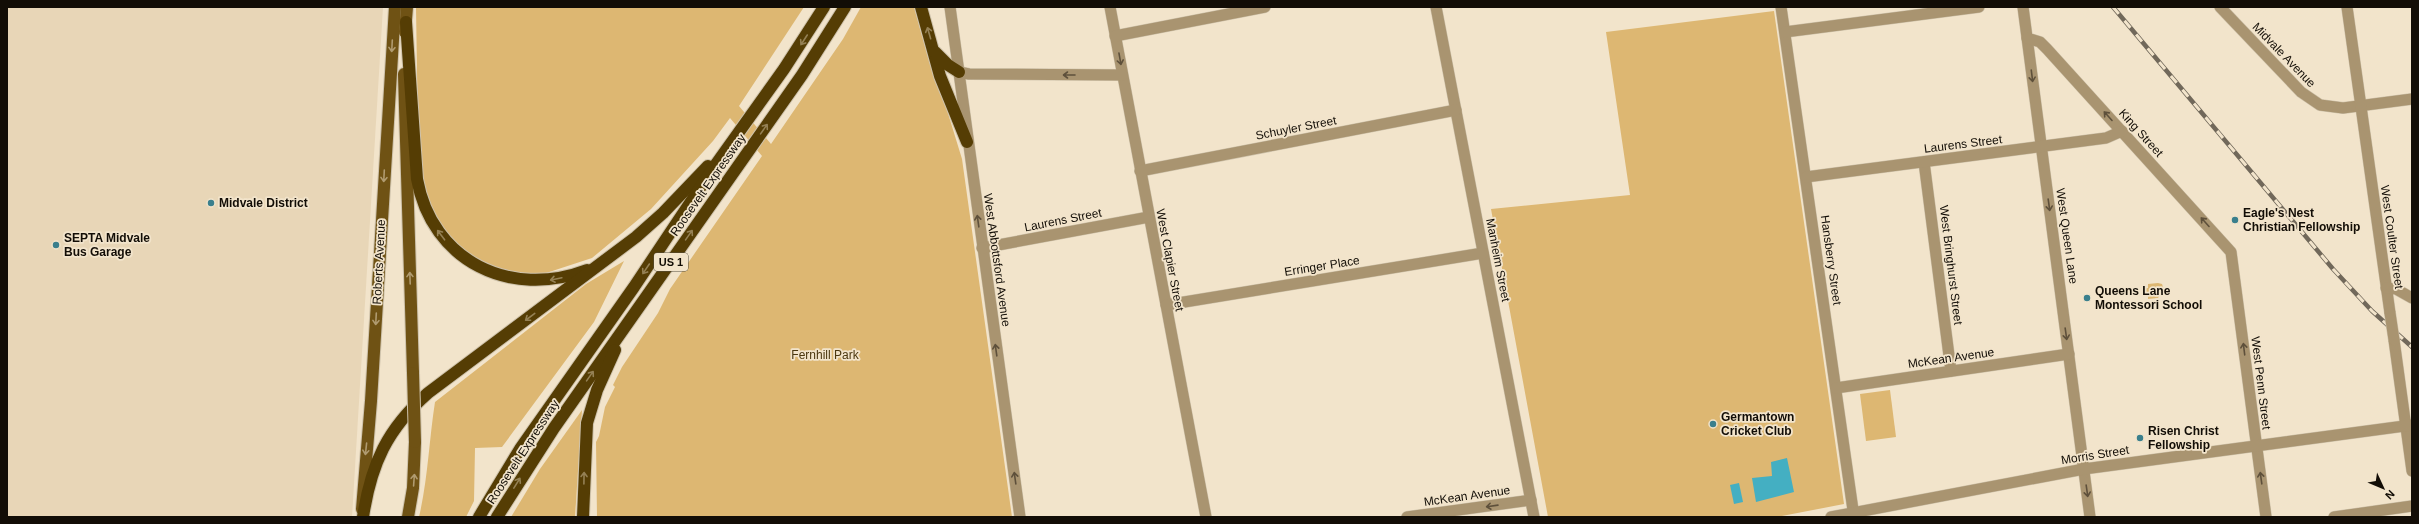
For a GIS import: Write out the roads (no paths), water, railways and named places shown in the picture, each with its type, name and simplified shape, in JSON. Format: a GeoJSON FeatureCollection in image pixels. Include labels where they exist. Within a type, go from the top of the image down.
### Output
{"type":"FeatureCollection","features":[{"type":"Feature","properties":{"kind":"highway","name":"Roosevelt Expressway"},"geometry":{"type":"LineString","coordinates":[[479,517],[520,449],[802,42],[824,7]]}},
{"type":"Feature","properties":{"kind":"highway","name":"Roosevelt Expressway"},"geometry":{"type":"LineString","coordinates":[[497,517],[538,452],[632,315],[802,75],[845,7]]}},
{"type":"Feature","properties":{"kind":"highway"},"geometry":{"type":"LineString","coordinates":[[921,7],[948,97],[967,142]]}},
{"type":"Feature","properties":{"kind":"highway"},"geometry":{"type":"LineString","coordinates":[[406,22],[417,179],[423,205],[442,238],[459,254],[476,265],[502,275],[523,280],[544,281],[564,277],[606,260]]}},
{"type":"Feature","properties":{"kind":"highway"},"geometry":{"type":"LineString","coordinates":[[934,51],[942,60],[958,72]]}},
{"type":"Feature","properties":{"kind":"highway"},"geometry":{"type":"LineString","coordinates":[[362,517],[370,480],[381,450],[408,412],[428,393],[606,260],[663,213],[740,131]]}},
{"type":"Feature","properties":{"kind":"highway"},"geometry":{"type":"LineString","coordinates":[[583,517],[584,448],[588,424],[597,390],[632,315]]}},
{"type":"Feature","properties":{"kind":"main road","name":"Roberts Avenue"},"geometry":{"type":"LineString","coordinates":[[362,517],[361,492],[371,401],[395,7]]}},
{"type":"Feature","properties":{"kind":"main road"},"geometry":{"type":"LineString","coordinates":[[407,7],[404,71],[414,442],[414,488],[408,517]]}},
{"type":"Feature","properties":{"kind":"street","name":"West Abbottsford Avenue"},"geometry":{"type":"LineString","coordinates":[[950,7],[967,142],[1020,517]]}},
{"type":"Feature","properties":{"kind":"street","name":"West Clapier Street"},"geometry":{"type":"LineString","coordinates":[[1110,7],[1206,517]]}},
{"type":"Feature","properties":{"kind":"street"},"geometry":{"type":"LineString","coordinates":[[1115,36],[1265,7]]}},
{"type":"Feature","properties":{"kind":"street","name":"Manheim Street"},"geometry":{"type":"LineString","coordinates":[[1436,7],[1534,517]]}},
{"type":"Feature","properties":{"kind":"street","name":"Hansberry Street"},"geometry":{"type":"LineString","coordinates":[[1781,7],[1854,515]]}},
{"type":"Feature","properties":{"kind":"street"},"geometry":{"type":"LineString","coordinates":[[1785,32],[1979,7]]}},
{"type":"Feature","properties":{"kind":"street","name":"West Queen Lane"},"geometry":{"type":"LineString","coordinates":[[2023,7],[2090,517]]}},
{"type":"Feature","properties":{"kind":"street","name":"Midvale Avenue"},"geometry":{"type":"LineString","coordinates":[[2220,7],[2311,100],[2332,108],[2360,106]]}},
{"type":"Feature","properties":{"kind":"street","name":"West Coulter Street"},"geometry":{"type":"LineString","coordinates":[[2347,7],[2386,288],[2409,425],[2412,471]]}},
{"type":"Feature","properties":{"kind":"street","name":"King Street"},"geometry":{"type":"LineString","coordinates":[[2027,38],[2040,42],[2047,49],[2231,252]]}},
{"type":"Feature","properties":{"kind":"street"},"geometry":{"type":"LineString","coordinates":[[958,72],[969,74],[1122,75]]}},
{"type":"Feature","properties":{"kind":"street"},"geometry":{"type":"LineString","coordinates":[[2360,106],[2412,99]]}},
{"type":"Feature","properties":{"kind":"street","name":"Schuyler Street"},"geometry":{"type":"LineString","coordinates":[[1140,171],[1456,110]]}},
{"type":"Feature","properties":{"kind":"street","name":"Laurens Street"},"geometry":{"type":"LineString","coordinates":[[1806,177],[2106,138],[2122,131]]}},
{"type":"Feature","properties":{"kind":"street","name":"West Bringhurst Street"},"geometry":{"type":"LineString","coordinates":[[1924,162],[1951,371]]}},
{"type":"Feature","properties":{"kind":"street","name":"Laurens Street"},"geometry":{"type":"LineString","coordinates":[[982,248],[1149,217]]}},
{"type":"Feature","properties":{"kind":"street","name":"West Penn Street"},"geometry":{"type":"LineString","coordinates":[[2231,252],[2266,517]]}},
{"type":"Feature","properties":{"kind":"street","name":"Erringer Place"},"geometry":{"type":"LineString","coordinates":[[1166,305],[1483,253]]}},
{"type":"Feature","properties":{"kind":"street"},"geometry":{"type":"LineString","coordinates":[[2386,288],[2396,289],[2412,298]]}},
{"type":"Feature","properties":{"kind":"street","name":"McKean Avenue"},"geometry":{"type":"LineString","coordinates":[[1836,388],[2069,354]]}},
{"type":"Feature","properties":{"kind":"street","name":"Morris Street"},"geometry":{"type":"LineString","coordinates":[[1831,517],[1854,515],[2084,469],[2409,425]]}},
{"type":"Feature","properties":{"kind":"street","name":"McKean Avenue"},"geometry":{"type":"LineString","coordinates":[[1408,517],[1531,500]]}},
{"type":"Feature","properties":{"kind":"street"},"geometry":{"type":"LineString","coordinates":[[2334,517],[2412,506]]}},
{"type":"Feature","properties":{"kind":"water"},"geometry":{"type":"Polygon","coordinates":[[[1787,458],[1794,492],[1756,502],[1752,478],[1772,476],[1771,462],[1787,458]]]}},
{"type":"Feature","properties":{"kind":"water"},"geometry":{"type":"Polygon","coordinates":[[[1739,483],[1743,502],[1734,504],[1730,485],[1739,483]]]}},
{"type":"Feature","properties":{"kind":"railway"},"geometry":{"type":"LineString","coordinates":[[2113,7],[2333,269],[2372,311],[2412,347]]}},
{"type":"Feature","properties":{"kind":"place","name":"Midvale District"},"geometry":{"type":"Point","coordinates":[211,203]}},
{"type":"Feature","properties":{"kind":"place","name":"Eagle's Nest Christian Fellowship"},"geometry":{"type":"Point","coordinates":[2235,220]}},
{"type":"Feature","properties":{"kind":"place","name":"SEPTA Midvale Bus Garage"},"geometry":{"type":"Point","coordinates":[56,245]}},
{"type":"Feature","properties":{"kind":"place","name":"Queens Lane Montessori School"},"geometry":{"type":"Point","coordinates":[2087,298]}},
{"type":"Feature","properties":{"kind":"place","name":"Germantown Cricket Club"},"geometry":{"type":"Point","coordinates":[1713,424]}},
{"type":"Feature","properties":{"kind":"place","name":"Risen Christ Fellowship"},"geometry":{"type":"Point","coordinates":[2140,438]}},
{"type":"Feature","properties":{"kind":"park label","name":"Fernhill Park"},"geometry":{"type":"Point","coordinates":[825,355]}}]}
